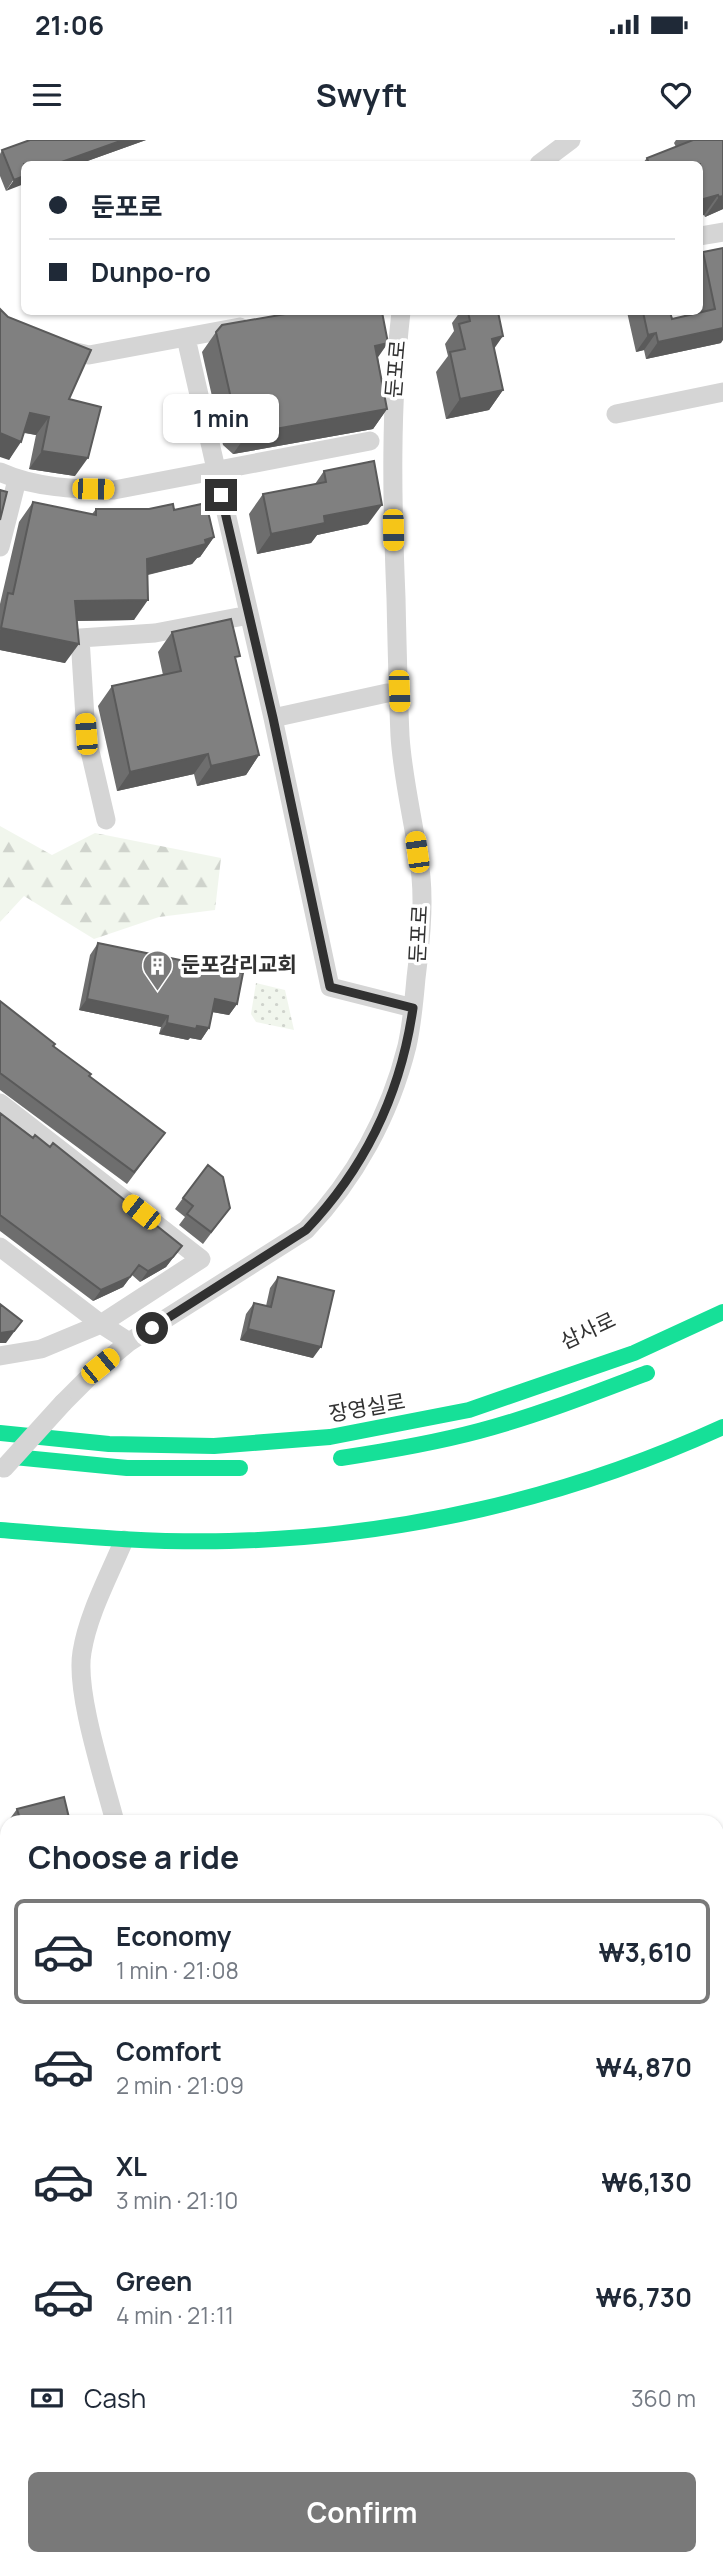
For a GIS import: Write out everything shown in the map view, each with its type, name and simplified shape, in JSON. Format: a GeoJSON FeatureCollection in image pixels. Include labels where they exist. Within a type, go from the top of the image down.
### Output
{"type":"FeatureCollection","features":[{"type":"Feature","properties":{"kind":"main road","name":"장영실로"},"geometry":{"type":"LineString","coordinates":[[0,1433],[108,1444],[214,1446],[330,1437],[470,1410],[634,1353],[723,1312]]}},
{"type":"Feature","properties":{"kind":"main road","name":"삼사로"},"geometry":{"type":"LineString","coordinates":[[470,1410],[606,1345]]}},
{"type":"Feature","properties":{"kind":"main road"},"geometry":{"type":"LineString","coordinates":[[327,1460],[396,1449],[478,1431],[565,1404],[663,1366]]}},
{"type":"Feature","properties":{"kind":"main road"},"geometry":{"type":"LineString","coordinates":[[0,1530],[124,1540],[229,1541],[334,1535],[391,1528],[541,1496],[684,1445],[723,1426]]}},
{"type":"Feature","properties":{"kind":"main road"},"geometry":{"type":"LineString","coordinates":[[1,1466],[68,1465],[187,1471],[253,1467]]}},
{"type":"Feature","properties":{"kind":"street"},"geometry":{"type":"LineString","coordinates":[[543,161],[571,140]]}},
{"type":"Feature","properties":{"kind":"street"},"geometry":{"type":"LineString","coordinates":[[703,235],[723,232]]}},
{"type":"Feature","properties":{"kind":"street","name":"둔포로"},"geometry":{"type":"LineString","coordinates":[[1,1466],[100,1366],[129,1342],[306,1230],[326,1209],[370,1144],[397,1082],[408,1044],[413,1008],[420,944],[421,879],[400,739],[391,439],[401,315]]}},
{"type":"Feature","properties":{"kind":"street"},"geometry":{"type":"LineString","coordinates":[[43,341],[65,350],[89,355],[253,325]]}},
{"type":"Feature","properties":{"kind":"street"},"geometry":{"type":"LineString","coordinates":[[186,338],[273,718],[330,987],[413,1008]]}},
{"type":"Feature","properties":{"kind":"street"},"geometry":{"type":"LineString","coordinates":[[616,414],[723,392]]}},
{"type":"Feature","properties":{"kind":"street"},"geometry":{"type":"LineString","coordinates":[[0,548],[9,476],[73,489],[114,490],[370,442]]}},
{"type":"Feature","properties":{"kind":"street"},"geometry":{"type":"LineString","coordinates":[[106,820],[86,734],[80,638],[155,633],[249,615]]}},
{"type":"Feature","properties":{"kind":"street"},"geometry":{"type":"LineString","coordinates":[[273,718],[387,693]]}},
{"type":"Feature","properties":{"kind":"street"},"geometry":{"type":"LineString","coordinates":[[0,1103],[201,1259],[101,1324],[41,1349],[0,1356]]}},
{"type":"Feature","properties":{"kind":"street"},"geometry":{"type":"LineString","coordinates":[[0,1247],[101,1324],[129,1342]]}},
{"type":"Feature","properties":{"kind":"street"},"geometry":{"type":"LineString","coordinates":[[113,1815],[81,1673],[88,1628],[124,1540]]}},
{"type":"Feature","properties":{"kind":"green space"},"geometry":{"type":"Polygon","coordinates":[[[0,826],[52,855],[95,833],[221,858],[215,910],[159,917],[94,939],[24,896],[0,922],[0,826]]]}},
{"type":"Feature","properties":{"kind":"green space"},"geometry":{"type":"Polygon","coordinates":[[[256,983],[285,990],[294,1030],[256,1022],[251,1014],[256,983]]]}},
{"type":"Feature","properties":{"kind":"building"},"geometry":{"type":"Polygon","coordinates":[[[30,140],[123,140],[64,161],[21,161],[21,177],[14,180],[2,150],[30,140]]]}},
{"type":"Feature","properties":{"kind":"building"},"geometry":{"type":"Polygon","coordinates":[[[693,140],[723,140],[723,196],[703,199],[703,161],[648,161],[647,158],[693,140]]]}},
{"type":"Feature","properties":{"kind":"building"},"geometry":{"type":"Polygon","coordinates":[[[723,248],[723,328],[658,342],[656,333],[648,335],[644,315],[671,315],[672,319],[703,315],[703,312],[715,309],[703,252],[723,248]]]}},
{"type":"Feature","properties":{"kind":"building"},"geometry":{"type":"Polygon","coordinates":[[[0,309],[8,317],[91,350],[69,399],[101,407],[88,458],[42,451],[49,417],[30,413],[21,442],[0,433],[0,309]]]}},
{"type":"Feature","properties":{"kind":"building"},"geometry":{"type":"Polygon","coordinates":[[[280,315],[383,315],[388,343],[375,346],[387,409],[247,434],[237,425],[216,332],[222,325],[280,315]]]}},
{"type":"Feature","properties":{"kind":"building"},"geometry":{"type":"Polygon","coordinates":[[[469,315],[499,315],[503,336],[492,339],[503,390],[460,399],[450,352],[465,349],[459,324],[470,321],[469,315]]]}},
{"type":"Feature","properties":{"kind":"building"},"geometry":{"type":"Polygon","coordinates":[[[374,461],[382,505],[324,516],[325,523],[271,534],[263,494],[326,482],[324,471],[374,461]]]}},
{"type":"Feature","properties":{"kind":"building"},"geometry":{"type":"Polygon","coordinates":[[[0,490],[7,492],[0,520],[0,490]]]}},
{"type":"Feature","properties":{"kind":"building"},"geometry":{"type":"Polygon","coordinates":[[[33,502],[96,515],[96,509],[149,509],[173,504],[174,510],[206,503],[214,537],[205,540],[206,544],[147,559],[148,600],[75,601],[79,644],[1,628],[8,593],[13,594],[33,502]]]}},
{"type":"Feature","properties":{"kind":"building"},"geometry":{"type":"Polygon","coordinates":[[[231,619],[240,656],[235,657],[259,755],[211,766],[208,754],[130,772],[112,686],[181,671],[172,632],[231,619]]]}},
{"type":"Feature","properties":{"kind":"building","name":"둔포감리교회"},"geometry":{"type":"Polygon","coordinates":[[[98,943],[243,973],[237,1004],[215,999],[209,1028],[197,1026],[196,1029],[167,1023],[168,1016],[87,999],[98,943]]]}},
{"type":"Feature","properties":{"kind":"building"},"geometry":{"type":"Polygon","coordinates":[[[0,1001],[91,1074],[89,1076],[165,1133],[134,1172],[0,1073],[0,1001]]]}},
{"type":"Feature","properties":{"kind":"building"},"geometry":{"type":"Polygon","coordinates":[[[0,1113],[33,1138],[35,1135],[50,1147],[53,1143],[182,1246],[173,1257],[148,1271],[139,1265],[130,1277],[101,1290],[0,1215],[0,1113]]]}},
{"type":"Feature","properties":{"kind":"building"},"geometry":{"type":"Polygon","coordinates":[[[208,1165],[223,1177],[230,1208],[211,1232],[187,1214],[193,1206],[183,1198],[208,1165]]]}},
{"type":"Feature","properties":{"kind":"building"},"geometry":{"type":"Polygon","coordinates":[[[278,1277],[334,1291],[321,1347],[248,1329],[254,1303],[271,1307],[278,1277]]]}},
{"type":"Feature","properties":{"kind":"building"},"geometry":{"type":"Polygon","coordinates":[[[0,1304],[22,1321],[14,1331],[0,1333],[0,1304]]]}},
{"type":"Feature","properties":{"kind":"building"},"geometry":{"type":"Polygon","coordinates":[[[64,1797],[68,1815],[19,1815],[17,1809],[64,1797]]]}},
{"type":"Feature","properties":{"kind":"traffic: fast"},"geometry":{"type":"LineString","coordinates":[[0,1433],[109,1444],[214,1446],[330,1437],[469,1410],[634,1353],[723,1312]]}},
{"type":"Feature","properties":{"kind":"traffic: fast"},"geometry":{"type":"LineString","coordinates":[[341,1458],[479,1431],[543,1412],[647,1373]]}},
{"type":"Feature","properties":{"kind":"traffic: fast"},"geometry":{"type":"LineString","coordinates":[[0,1530],[171,1541],[293,1538],[356,1531],[419,1522],[543,1493],[604,1474],[723,1427]]}},
{"type":"Feature","properties":{"kind":"traffic: fast"},"geometry":{"type":"LineString","coordinates":[[14,1457],[127,1468],[240,1468]]}},
{"type":"Feature","properties":{"kind":"place","name":"둔포감리교회"},"geometry":{"type":"Point","coordinates":[158,992]}},
{"type":"Feature","properties":{"kind":"route"},"geometry":{"type":"LineString","coordinates":[[152,1328],[264,1259],[306,1230],[326,1209],[370,1144],[397,1082],[408,1044],[413,1008],[330,987],[273,718],[221,495]]}}]}
